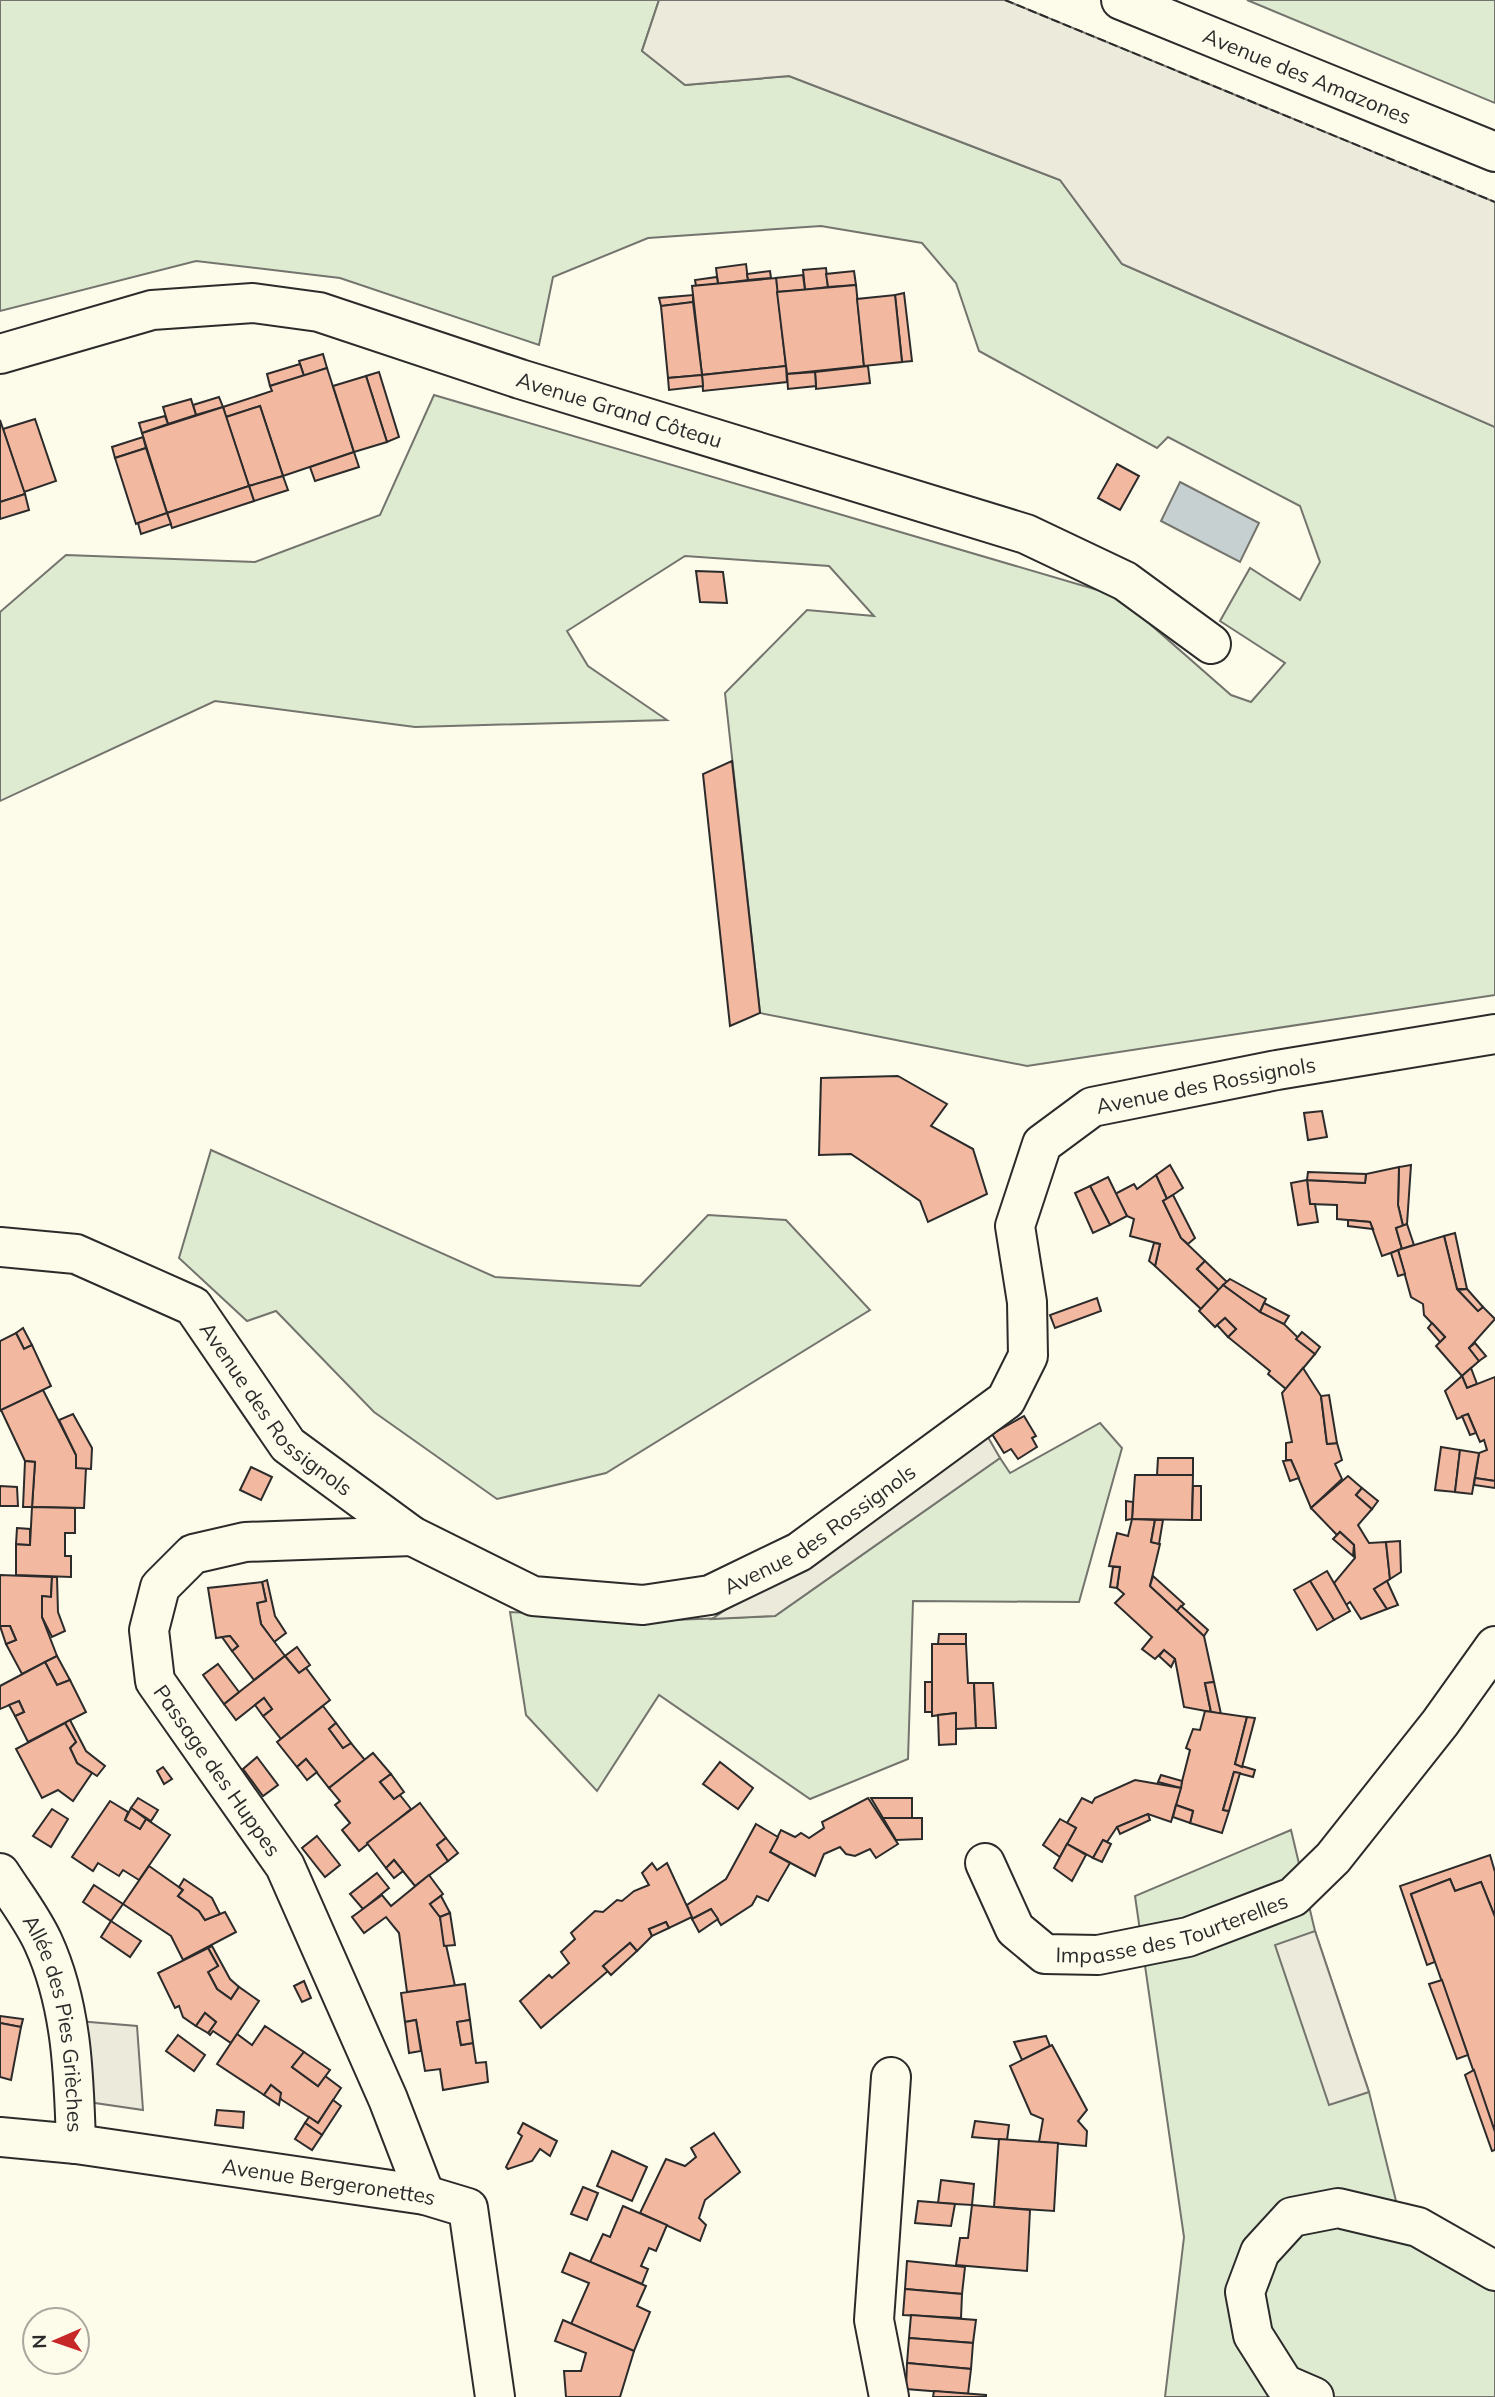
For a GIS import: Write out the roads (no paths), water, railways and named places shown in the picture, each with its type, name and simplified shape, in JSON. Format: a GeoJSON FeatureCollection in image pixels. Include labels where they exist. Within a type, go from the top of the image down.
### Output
{"type":"FeatureCollection","features":[{"type":"Feature","properties":{"kind":"street","name":"Avenue des Amazones"},"geometry":{"type":"LineString","coordinates":[[1121,0],[1495,152]]}},
{"type":"Feature","properties":{"kind":"street","name":"Avenue Grand Côteau"},"geometry":{"type":"LineString","coordinates":[[0,354],[152,310],[253,303],[319,312],[520,379],[1026,534],[1125,581],[1211,644]]}},
{"type":"Feature","properties":{"kind":"street","name":"Avenue des Rossignols"},"geometry":{"type":"LineString","coordinates":[[0,1247],[76,1254],[192,1306],[288,1445],[412,1536],[533,1596],[643,1605],[710,1595],[799,1552],[1006,1400],[1028,1356],[1027,1302],[1015,1226],[1042,1144],[1091,1107],[1277,1070],[1495,1034]]}},
{"type":"Feature","properties":{"kind":"street","name":"Passage des Huppes"},"geometry":{"type":"LineString","coordinates":[[412,1536],[245,1542],[193,1555],[160,1587],[149,1630],[155,1681],[285,1866],[387,2099],[425,2195]]}},
{"type":"Feature","properties":{"kind":"street","name":"Impasse des Tourterelles"},"geometry":{"type":"LineString","coordinates":[[985,1864],[1015,1928],[1045,1954],[1098,1955],[1188,1937],[1293,1898],[1333,1858],[1440,1723],[1495,1646]]}},
{"type":"Feature","properties":{"kind":"street","name":"Allée des Pies Grièches"},"geometry":{"type":"LineString","coordinates":[[0,1872],[43,1942],[65,2013],[74,2080],[76,2144]]}},
{"type":"Feature","properties":{"kind":"street"},"geometry":{"type":"LineString","coordinates":[[889,2397],[874,2320],[891,2077]]}},
{"type":"Feature","properties":{"kind":"street","name":"Avenue Bergeronettes"},"geometry":{"type":"LineString","coordinates":[[0,2137],[76,2144],[425,2195],[468,2208],[495,2397]]}},
{"type":"Feature","properties":{"kind":"street"},"geometry":{"type":"LineString","coordinates":[[1314,2397],[1284,2384],[1253,2335],[1245,2292],[1260,2252],[1292,2217],[1338,2208],[1418,2227],[1495,2271]]}}]}
